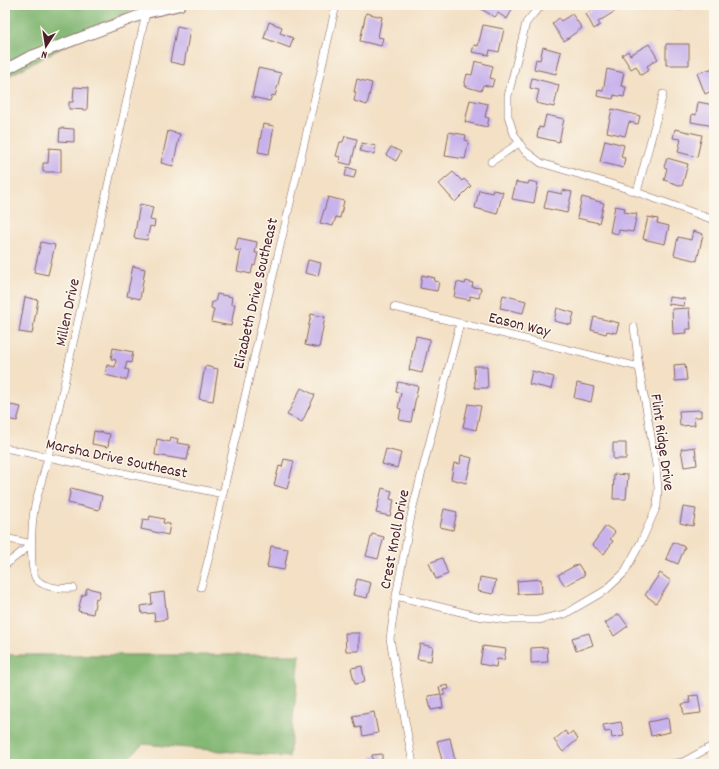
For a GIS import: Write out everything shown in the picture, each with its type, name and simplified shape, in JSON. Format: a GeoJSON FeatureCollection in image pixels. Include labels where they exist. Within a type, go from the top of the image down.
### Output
{"type":"FeatureCollection","features":[{"type":"Feature","properties":{"kind":"main road"},"geometry":{"type":"LineString","coordinates":[[5,70],[29,57],[146,13],[180,5]]}},
{"type":"Feature","properties":{"kind":"street","name":"Elizabeth Drive Southeast"},"geometry":{"type":"LineString","coordinates":[[201,587],[336,5]]}},
{"type":"Feature","properties":{"kind":"street"},"geometry":{"type":"LineString","coordinates":[[543,5],[526,23],[508,96],[508,116],[514,134],[524,150],[541,163],[637,192],[714,220]]}},
{"type":"Feature","properties":{"kind":"street","name":"Millen Drive"},"geometry":{"type":"LineString","coordinates":[[73,588],[55,587],[43,584],[37,580],[33,572],[32,544],[35,506],[48,458],[146,13]]}},
{"type":"Feature","properties":{"kind":"street"},"geometry":{"type":"LineString","coordinates":[[637,192],[663,94]]}},
{"type":"Feature","properties":{"kind":"street"},"geometry":{"type":"LineString","coordinates":[[490,162],[519,143]]}},
{"type":"Feature","properties":{"kind":"street","name":"Eason Way"},"geometry":{"type":"LineString","coordinates":[[394,307],[639,367]]}},
{"type":"Feature","properties":{"kind":"street","name":"Crest Knoll Drive"},"geometry":{"type":"LineString","coordinates":[[413,764],[390,639],[396,596],[412,512],[460,323]]}},
{"type":"Feature","properties":{"kind":"street","name":"Flint Ridge Drive"},"geometry":{"type":"LineString","coordinates":[[396,596],[477,616],[507,620],[538,620],[565,614],[606,590],[624,573],[641,542],[657,506],[658,488],[656,466],[639,367],[634,327]]}},
{"type":"Feature","properties":{"kind":"street","name":"Marsha Drive Southeast"},"geometry":{"type":"LineString","coordinates":[[5,448],[223,494]]}},
{"type":"Feature","properties":{"kind":"street"},"geometry":{"type":"LineString","coordinates":[[5,538],[32,544]]}},
{"type":"Feature","properties":{"kind":"street"},"geometry":{"type":"LineString","coordinates":[[5,565],[32,544]]}},
{"type":"Feature","properties":{"kind":"street"},"geometry":{"type":"LineString","coordinates":[[671,764],[683,763],[714,745]]}},
{"type":"Feature","properties":{"kind":"green space"},"geometry":{"type":"Polygon","coordinates":[[[5,5],[141,5],[5,78],[5,5]]]}},
{"type":"Feature","properties":{"kind":"green space"},"geometry":{"type":"Polygon","coordinates":[[[5,655],[300,655],[289,757],[143,744],[122,764],[5,764],[5,655]]]}},
{"type":"Feature","properties":{"kind":"building"},"geometry":{"type":"Polygon","coordinates":[[[483,5],[511,5],[510,8],[512,10],[507,19],[498,13],[495,17],[481,9],[483,5]]]}},
{"type":"Feature","properties":{"kind":"building"},"geometry":{"type":"Polygon","coordinates":[[[587,5],[614,5],[617,10],[598,22],[600,25],[594,29],[586,14],[591,11],[587,5]]]}},
{"type":"Feature","properties":{"kind":"building"},"geometry":{"type":"Polygon","coordinates":[[[667,5],[682,5],[682,10],[666,8],[667,5]]]}},
{"type":"Feature","properties":{"kind":"building"},"geometry":{"type":"Polygon","coordinates":[[[366,13],[382,17],[378,37],[383,38],[381,46],[360,41],[366,13]]]}},
{"type":"Feature","properties":{"kind":"building"},"geometry":{"type":"Polygon","coordinates":[[[572,14],[582,28],[564,41],[552,24],[559,18],[561,21],[572,14]]]}},
{"type":"Feature","properties":{"kind":"building"},"geometry":{"type":"Polygon","coordinates":[[[269,22],[282,27],[280,33],[293,38],[290,48],[264,38],[269,22]]]}},
{"type":"Feature","properties":{"kind":"building"},"geometry":{"type":"Polygon","coordinates":[[[483,25],[504,29],[499,52],[490,50],[489,55],[472,52],[474,45],[478,46],[483,25]]]}},
{"type":"Feature","properties":{"kind":"building"},"geometry":{"type":"Polygon","coordinates":[[[177,26],[190,29],[184,65],[170,62],[177,26]]]}},
{"type":"Feature","properties":{"kind":"building"},"geometry":{"type":"Polygon","coordinates":[[[649,44],[658,59],[647,66],[649,70],[641,75],[636,66],[631,69],[622,55],[628,51],[630,55],[649,44]]]}},
{"type":"Feature","properties":{"kind":"building"},"geometry":{"type":"Polygon","coordinates":[[[666,44],[689,44],[689,65],[666,65],[666,44]]]}},
{"type":"Feature","properties":{"kind":"building"},"geometry":{"type":"Polygon","coordinates":[[[543,47],[561,52],[556,74],[534,69],[536,59],[540,60],[543,47]]]}},
{"type":"Feature","properties":{"kind":"building"},"geometry":{"type":"Polygon","coordinates":[[[475,61],[493,66],[490,78],[494,79],[492,87],[483,85],[481,91],[464,86],[467,74],[472,75],[475,61]]]}},
{"type":"Feature","properties":{"kind":"building"},"geometry":{"type":"Polygon","coordinates":[[[258,68],[281,73],[275,96],[272,95],[270,101],[252,97],[258,68]]]}},
{"type":"Feature","properties":{"kind":"building"},"geometry":{"type":"Polygon","coordinates":[[[714,68],[714,90],[705,94],[697,73],[714,68]]]}},
{"type":"Feature","properties":{"kind":"building"},"geometry":{"type":"Polygon","coordinates":[[[607,69],[624,73],[621,86],[626,87],[624,97],[614,95],[613,99],[597,96],[598,90],[603,91],[607,69]]]}},
{"type":"Feature","properties":{"kind":"building"},"geometry":{"type":"Polygon","coordinates":[[[532,78],[559,85],[554,107],[536,103],[539,90],[530,88],[532,78]]]}},
{"type":"Feature","properties":{"kind":"building"},"geometry":{"type":"Polygon","coordinates":[[[357,79],[372,83],[367,105],[354,101],[356,92],[354,92],[357,79]]]}},
{"type":"Feature","properties":{"kind":"building"},"geometry":{"type":"Polygon","coordinates":[[[74,87],[88,88],[87,110],[69,109],[69,102],[73,102],[74,87]]]}},
{"type":"Feature","properties":{"kind":"building"},"geometry":{"type":"Polygon","coordinates":[[[470,100],[488,104],[485,117],[489,118],[487,127],[465,122],[470,100]]]}},
{"type":"Feature","properties":{"kind":"building"},"geometry":{"type":"Polygon","coordinates":[[[698,102],[714,105],[714,126],[691,122],[692,114],[696,115],[698,102]]]}},
{"type":"Feature","properties":{"kind":"building"},"geometry":{"type":"Polygon","coordinates":[[[612,109],[640,116],[638,124],[629,122],[625,136],[607,132],[612,109]]]}},
{"type":"Feature","properties":{"kind":"building"},"geometry":{"type":"Polygon","coordinates":[[[546,115],[564,119],[559,142],[537,137],[539,127],[543,128],[546,115]]]}},
{"type":"Feature","properties":{"kind":"building"},"geometry":{"type":"Polygon","coordinates":[[[263,124],[274,126],[269,154],[258,152],[263,124]]]}},
{"type":"Feature","properties":{"kind":"building"},"geometry":{"type":"Polygon","coordinates":[[[60,128],[74,129],[74,142],[59,141],[60,128]]]}},
{"type":"Feature","properties":{"kind":"building"},"geometry":{"type":"Polygon","coordinates":[[[675,129],[702,135],[697,157],[678,152],[681,139],[673,138],[675,129]]]}},
{"type":"Feature","properties":{"kind":"building"},"geometry":{"type":"Polygon","coordinates":[[[168,131],[180,134],[173,166],[161,163],[168,131]]]}},
{"type":"Feature","properties":{"kind":"building"},"geometry":{"type":"Polygon","coordinates":[[[449,132],[466,135],[465,140],[469,141],[465,159],[445,156],[449,132]]]}},
{"type":"Feature","properties":{"kind":"building"},"geometry":{"type":"Polygon","coordinates":[[[345,136],[357,139],[351,165],[339,162],[340,157],[336,156],[340,142],[343,142],[345,136]]]}},
{"type":"Feature","properties":{"kind":"building"},"geometry":{"type":"Polygon","coordinates":[[[605,140],[624,145],[621,157],[625,158],[623,168],[600,162],[605,140]]]}},
{"type":"Feature","properties":{"kind":"building"},"geometry":{"type":"Polygon","coordinates":[[[362,143],[376,146],[374,154],[360,151],[362,143]]]}},
{"type":"Feature","properties":{"kind":"building"},"geometry":{"type":"Polygon","coordinates":[[[391,147],[401,152],[396,161],[386,155],[391,147]]]}},
{"type":"Feature","properties":{"kind":"building"},"geometry":{"type":"Polygon","coordinates":[[[49,148],[61,149],[61,172],[43,172],[43,163],[48,163],[49,148]]]}},
{"type":"Feature","properties":{"kind":"building"},"geometry":{"type":"Polygon","coordinates":[[[667,158],[688,164],[682,186],[664,180],[667,168],[664,167],[667,158]]]}},
{"type":"Feature","properties":{"kind":"building"},"geometry":{"type":"Polygon","coordinates":[[[347,167],[356,170],[354,178],[345,176],[347,167]]]}},
{"type":"Feature","properties":{"kind":"building"},"geometry":{"type":"Polygon","coordinates":[[[453,172],[462,181],[464,179],[471,186],[455,202],[439,184],[453,172]]]}},
{"type":"Feature","properties":{"kind":"building"},"geometry":{"type":"Polygon","coordinates":[[[529,181],[538,183],[534,203],[512,199],[516,182],[528,184],[529,181]]]}},
{"type":"Feature","properties":{"kind":"building"},"geometry":{"type":"Polygon","coordinates":[[[479,190],[492,193],[493,190],[503,192],[497,214],[475,208],[479,190]]]}},
{"type":"Feature","properties":{"kind":"building"},"geometry":{"type":"Polygon","coordinates":[[[562,190],[572,192],[567,213],[544,208],[548,191],[562,194],[562,190]]]}},
{"type":"Feature","properties":{"kind":"building"},"geometry":{"type":"Polygon","coordinates":[[[328,197],[344,201],[340,218],[336,217],[333,226],[320,223],[328,197]]]}},
{"type":"Feature","properties":{"kind":"building"},"geometry":{"type":"Polygon","coordinates":[[[582,197],[604,203],[599,223],[577,218],[582,197]]]}},
{"type":"Feature","properties":{"kind":"building"},"geometry":{"type":"Polygon","coordinates":[[[140,204],[153,207],[150,220],[155,221],[154,227],[150,226],[147,240],[134,238],[140,204]]]}},
{"type":"Feature","properties":{"kind":"building"},"geometry":{"type":"Polygon","coordinates":[[[615,206],[625,208],[624,212],[637,214],[633,232],[619,230],[618,234],[610,232],[615,206]]]}},
{"type":"Feature","properties":{"kind":"building"},"geometry":{"type":"Polygon","coordinates":[[[648,217],[658,219],[657,223],[669,226],[665,244],[643,239],[648,217]]]}},
{"type":"Feature","properties":{"kind":"building"},"geometry":{"type":"Polygon","coordinates":[[[693,231],[703,234],[697,261],[674,255],[678,237],[691,240],[693,231]]]}},
{"type":"Feature","properties":{"kind":"building"},"geometry":{"type":"Polygon","coordinates":[[[238,238],[257,242],[255,253],[258,253],[255,266],[253,265],[251,274],[237,271],[241,251],[235,250],[238,238]]]}},
{"type":"Feature","properties":{"kind":"building"},"geometry":{"type":"Polygon","coordinates":[[[41,242],[55,245],[48,275],[34,272],[41,242]]]}},
{"type":"Feature","properties":{"kind":"building"},"geometry":{"type":"Polygon","coordinates":[[[308,260],[321,263],[318,276],[305,273],[308,260]]]}},
{"type":"Feature","properties":{"kind":"building"},"geometry":{"type":"Polygon","coordinates":[[[133,266],[145,269],[140,299],[127,296],[133,266]]]}},
{"type":"Feature","properties":{"kind":"building"},"geometry":{"type":"Polygon","coordinates":[[[422,275],[435,278],[434,281],[439,282],[437,291],[420,288],[422,275]]]}},
{"type":"Feature","properties":{"kind":"building"},"geometry":{"type":"Polygon","coordinates":[[[466,281],[473,283],[472,287],[481,288],[479,298],[470,296],[470,300],[454,297],[457,282],[465,284],[466,281]]]}},
{"type":"Feature","properties":{"kind":"building"},"geometry":{"type":"Polygon","coordinates":[[[217,294],[232,297],[231,304],[235,304],[231,326],[211,322],[214,309],[211,308],[212,302],[215,302],[217,294]]]}},
{"type":"Feature","properties":{"kind":"building"},"geometry":{"type":"Polygon","coordinates":[[[503,295],[526,301],[523,313],[500,308],[503,295]]]}},
{"type":"Feature","properties":{"kind":"building"},"geometry":{"type":"Polygon","coordinates":[[[25,297],[38,300],[32,334],[19,332],[25,297]]]}},
{"type":"Feature","properties":{"kind":"building"},"geometry":{"type":"Polygon","coordinates":[[[669,297],[685,299],[684,306],[668,304],[669,297]]]}},
{"type":"Feature","properties":{"kind":"building"},"geometry":{"type":"Polygon","coordinates":[[[557,308],[574,313],[571,325],[554,321],[557,308]]]}},
{"type":"Feature","properties":{"kind":"building"},"geometry":{"type":"Polygon","coordinates":[[[689,308],[691,329],[686,329],[687,333],[673,334],[672,309],[689,308]]]}},
{"type":"Feature","properties":{"kind":"building"},"geometry":{"type":"Polygon","coordinates":[[[311,314],[325,317],[319,348],[305,345],[311,314]]]}},
{"type":"Feature","properties":{"kind":"building"},"geometry":{"type":"Polygon","coordinates":[[[594,317],[619,323],[616,333],[607,331],[606,334],[591,330],[594,317]]]}},
{"type":"Feature","properties":{"kind":"building"},"geometry":{"type":"Polygon","coordinates":[[[416,336],[430,339],[422,373],[409,370],[416,336]]]}},
{"type":"Feature","properties":{"kind":"building"},"geometry":{"type":"Polygon","coordinates":[[[113,348],[133,352],[131,363],[127,362],[125,369],[129,370],[127,380],[105,375],[107,365],[115,367],[116,360],[111,359],[113,348]]]}},
{"type":"Feature","properties":{"kind":"building"},"geometry":{"type":"Polygon","coordinates":[[[685,364],[687,380],[675,381],[674,365],[685,364]]]}},
{"type":"Feature","properties":{"kind":"building"},"geometry":{"type":"Polygon","coordinates":[[[205,366],[218,369],[213,401],[199,399],[205,366]]]}},
{"type":"Feature","properties":{"kind":"building"},"geometry":{"type":"Polygon","coordinates":[[[474,366],[487,366],[488,388],[475,388],[474,366]]]}},
{"type":"Feature","properties":{"kind":"building"},"geometry":{"type":"Polygon","coordinates":[[[532,371],[554,377],[551,389],[529,384],[532,371]]]}},
{"type":"Feature","properties":{"kind":"building"},"geometry":{"type":"Polygon","coordinates":[[[398,382],[418,386],[411,422],[399,420],[401,409],[398,408],[401,393],[396,392],[398,382]]]}},
{"type":"Feature","properties":{"kind":"building"},"geometry":{"type":"Polygon","coordinates":[[[577,383],[594,387],[591,402],[574,398],[577,383]]]}},
{"type":"Feature","properties":{"kind":"building"},"geometry":{"type":"Polygon","coordinates":[[[301,388],[315,395],[302,422],[287,415],[301,388]]]}},
{"type":"Feature","properties":{"kind":"building"},"geometry":{"type":"Polygon","coordinates":[[[5,404],[21,407],[17,421],[6,419],[7,415],[5,415],[5,404]]]}},
{"type":"Feature","properties":{"kind":"building"},"geometry":{"type":"Polygon","coordinates":[[[468,404],[481,406],[476,430],[463,427],[468,404]]]}},
{"type":"Feature","properties":{"kind":"building"},"geometry":{"type":"Polygon","coordinates":[[[701,410],[701,417],[694,417],[695,425],[680,426],[679,411],[701,410]]]}},
{"type":"Feature","properties":{"kind":"building"},"geometry":{"type":"Polygon","coordinates":[[[94,431],[110,434],[108,447],[92,444],[94,431]]]}},
{"type":"Feature","properties":{"kind":"building"},"geometry":{"type":"Polygon","coordinates":[[[171,437],[178,439],[177,443],[190,445],[187,460],[155,455],[157,439],[170,442],[171,437]]]}},
{"type":"Feature","properties":{"kind":"building"},"geometry":{"type":"Polygon","coordinates":[[[613,443],[626,443],[626,459],[613,459],[613,443]]]}},
{"type":"Feature","properties":{"kind":"building"},"geometry":{"type":"Polygon","coordinates":[[[695,447],[697,465],[684,467],[681,449],[695,447]]]}},
{"type":"Feature","properties":{"kind":"building"},"geometry":{"type":"Polygon","coordinates":[[[386,449],[401,453],[397,468],[382,464],[386,449]]]}},
{"type":"Feature","properties":{"kind":"building"},"geometry":{"type":"Polygon","coordinates":[[[461,455],[472,458],[466,483],[451,479],[454,463],[460,464],[461,455]]]}},
{"type":"Feature","properties":{"kind":"building"},"geometry":{"type":"Polygon","coordinates":[[[284,459],[294,461],[287,489],[274,485],[279,466],[282,467],[284,459]]]}},
{"type":"Feature","properties":{"kind":"building"},"geometry":{"type":"Polygon","coordinates":[[[614,474],[628,475],[626,499],[613,499],[614,474]]]}},
{"type":"Feature","properties":{"kind":"building"},"geometry":{"type":"Polygon","coordinates":[[[71,488],[102,496],[99,510],[68,503],[71,488]]]}},
{"type":"Feature","properties":{"kind":"building"},"geometry":{"type":"Polygon","coordinates":[[[382,488],[392,491],[390,499],[394,500],[390,516],[376,513],[382,488]]]}},
{"type":"Feature","properties":{"kind":"building"},"geometry":{"type":"Polygon","coordinates":[[[683,507],[696,509],[693,526],[680,523],[683,507]]]}},
{"type":"Feature","properties":{"kind":"building"},"geometry":{"type":"Polygon","coordinates":[[[444,509],[457,512],[453,530],[440,527],[444,509]]]}},
{"type":"Feature","properties":{"kind":"building"},"geometry":{"type":"Polygon","coordinates":[[[150,516],[164,519],[163,523],[170,524],[168,535],[141,529],[143,519],[149,520],[150,516]]]}},
{"type":"Feature","properties":{"kind":"building"},"geometry":{"type":"Polygon","coordinates":[[[606,526],[615,532],[610,539],[613,541],[604,554],[592,545],[606,526]]]}},
{"type":"Feature","properties":{"kind":"building"},"geometry":{"type":"Polygon","coordinates":[[[372,534],[384,537],[378,559],[366,556],[372,534]]]}},
{"type":"Feature","properties":{"kind":"building"},"geometry":{"type":"Polygon","coordinates":[[[673,542],[685,547],[678,564],[666,559],[673,542]]]}},
{"type":"Feature","properties":{"kind":"building"},"geometry":{"type":"Polygon","coordinates":[[[271,546],[288,549],[284,570],[267,567],[271,546]]]}},
{"type":"Feature","properties":{"kind":"building"},"geometry":{"type":"Polygon","coordinates":[[[442,558],[448,574],[436,579],[429,563],[442,558]]]}},
{"type":"Feature","properties":{"kind":"building"},"geometry":{"type":"Polygon","coordinates":[[[578,564],[585,575],[565,586],[558,575],[578,564]]]}},
{"type":"Feature","properties":{"kind":"building"},"geometry":{"type":"Polygon","coordinates":[[[660,573],[671,581],[656,603],[645,595],[660,573]]]}},
{"type":"Feature","properties":{"kind":"building"},"geometry":{"type":"Polygon","coordinates":[[[480,577],[496,580],[493,594],[478,591],[480,577]]]}},
{"type":"Feature","properties":{"kind":"building"},"geometry":{"type":"Polygon","coordinates":[[[357,579],[371,583],[367,598],[353,595],[357,579]]]}},
{"type":"Feature","properties":{"kind":"building"},"geometry":{"type":"Polygon","coordinates":[[[541,579],[542,593],[518,594],[517,581],[541,579]]]}},
{"type":"Feature","properties":{"kind":"building"},"geometry":{"type":"Polygon","coordinates":[[[87,588],[100,591],[98,599],[96,598],[93,614],[78,611],[82,595],[85,595],[87,588]]]}},
{"type":"Feature","properties":{"kind":"building"},"geometry":{"type":"Polygon","coordinates":[[[164,592],[167,619],[155,621],[154,613],[142,614],[141,606],[152,604],[151,594],[164,592]]]}},
{"type":"Feature","properties":{"kind":"building"},"geometry":{"type":"Polygon","coordinates":[[[619,614],[628,626],[614,636],[605,623],[619,614]]]}},
{"type":"Feature","properties":{"kind":"building"},"geometry":{"type":"Polygon","coordinates":[[[345,633],[359,633],[359,651],[346,651],[345,633]]]}},
{"type":"Feature","properties":{"kind":"building"},"geometry":{"type":"Polygon","coordinates":[[[589,633],[593,645],[576,651],[572,638],[589,633]]]}},
{"type":"Feature","properties":{"kind":"building"},"geometry":{"type":"Polygon","coordinates":[[[420,644],[433,647],[431,661],[417,659],[420,644]]]}},
{"type":"Feature","properties":{"kind":"building"},"geometry":{"type":"Polygon","coordinates":[[[483,646],[506,649],[504,660],[497,659],[496,667],[480,664],[483,646]]]}},
{"type":"Feature","properties":{"kind":"building"},"geometry":{"type":"Polygon","coordinates":[[[547,647],[548,662],[531,663],[531,648],[547,647]]]}},
{"type":"Feature","properties":{"kind":"building"},"geometry":{"type":"Polygon","coordinates":[[[362,666],[365,682],[355,684],[351,668],[362,666]]]}},
{"type":"Feature","properties":{"kind":"building"},"geometry":{"type":"Polygon","coordinates":[[[448,685],[449,689],[443,690],[445,694],[441,695],[443,708],[431,710],[428,696],[441,694],[439,687],[448,685]]]}},
{"type":"Feature","properties":{"kind":"building"},"geometry":{"type":"Polygon","coordinates":[[[698,695],[701,713],[684,715],[682,704],[690,703],[689,696],[698,695]]]}},
{"type":"Feature","properties":{"kind":"building"},"geometry":{"type":"Polygon","coordinates":[[[374,712],[378,733],[363,736],[361,727],[356,728],[353,716],[374,712]]]}},
{"type":"Feature","properties":{"kind":"building"},"geometry":{"type":"Polygon","coordinates":[[[668,718],[670,732],[651,736],[648,722],[668,718]]]}},
{"type":"Feature","properties":{"kind":"building"},"geometry":{"type":"Polygon","coordinates":[[[621,722],[624,736],[612,738],[611,731],[605,732],[603,725],[621,722]]]}},
{"type":"Feature","properties":{"kind":"building"},"geometry":{"type":"Polygon","coordinates":[[[565,731],[568,735],[572,732],[578,739],[563,752],[554,740],[565,731]]]}},
{"type":"Feature","properties":{"kind":"building"},"geometry":{"type":"Polygon","coordinates":[[[450,738],[455,761],[443,764],[437,741],[450,738]]]}},
{"type":"Feature","properties":{"kind":"building"},"geometry":{"type":"Polygon","coordinates":[[[382,754],[382,763],[387,762],[387,764],[373,764],[372,755],[382,754]]]}}]}
